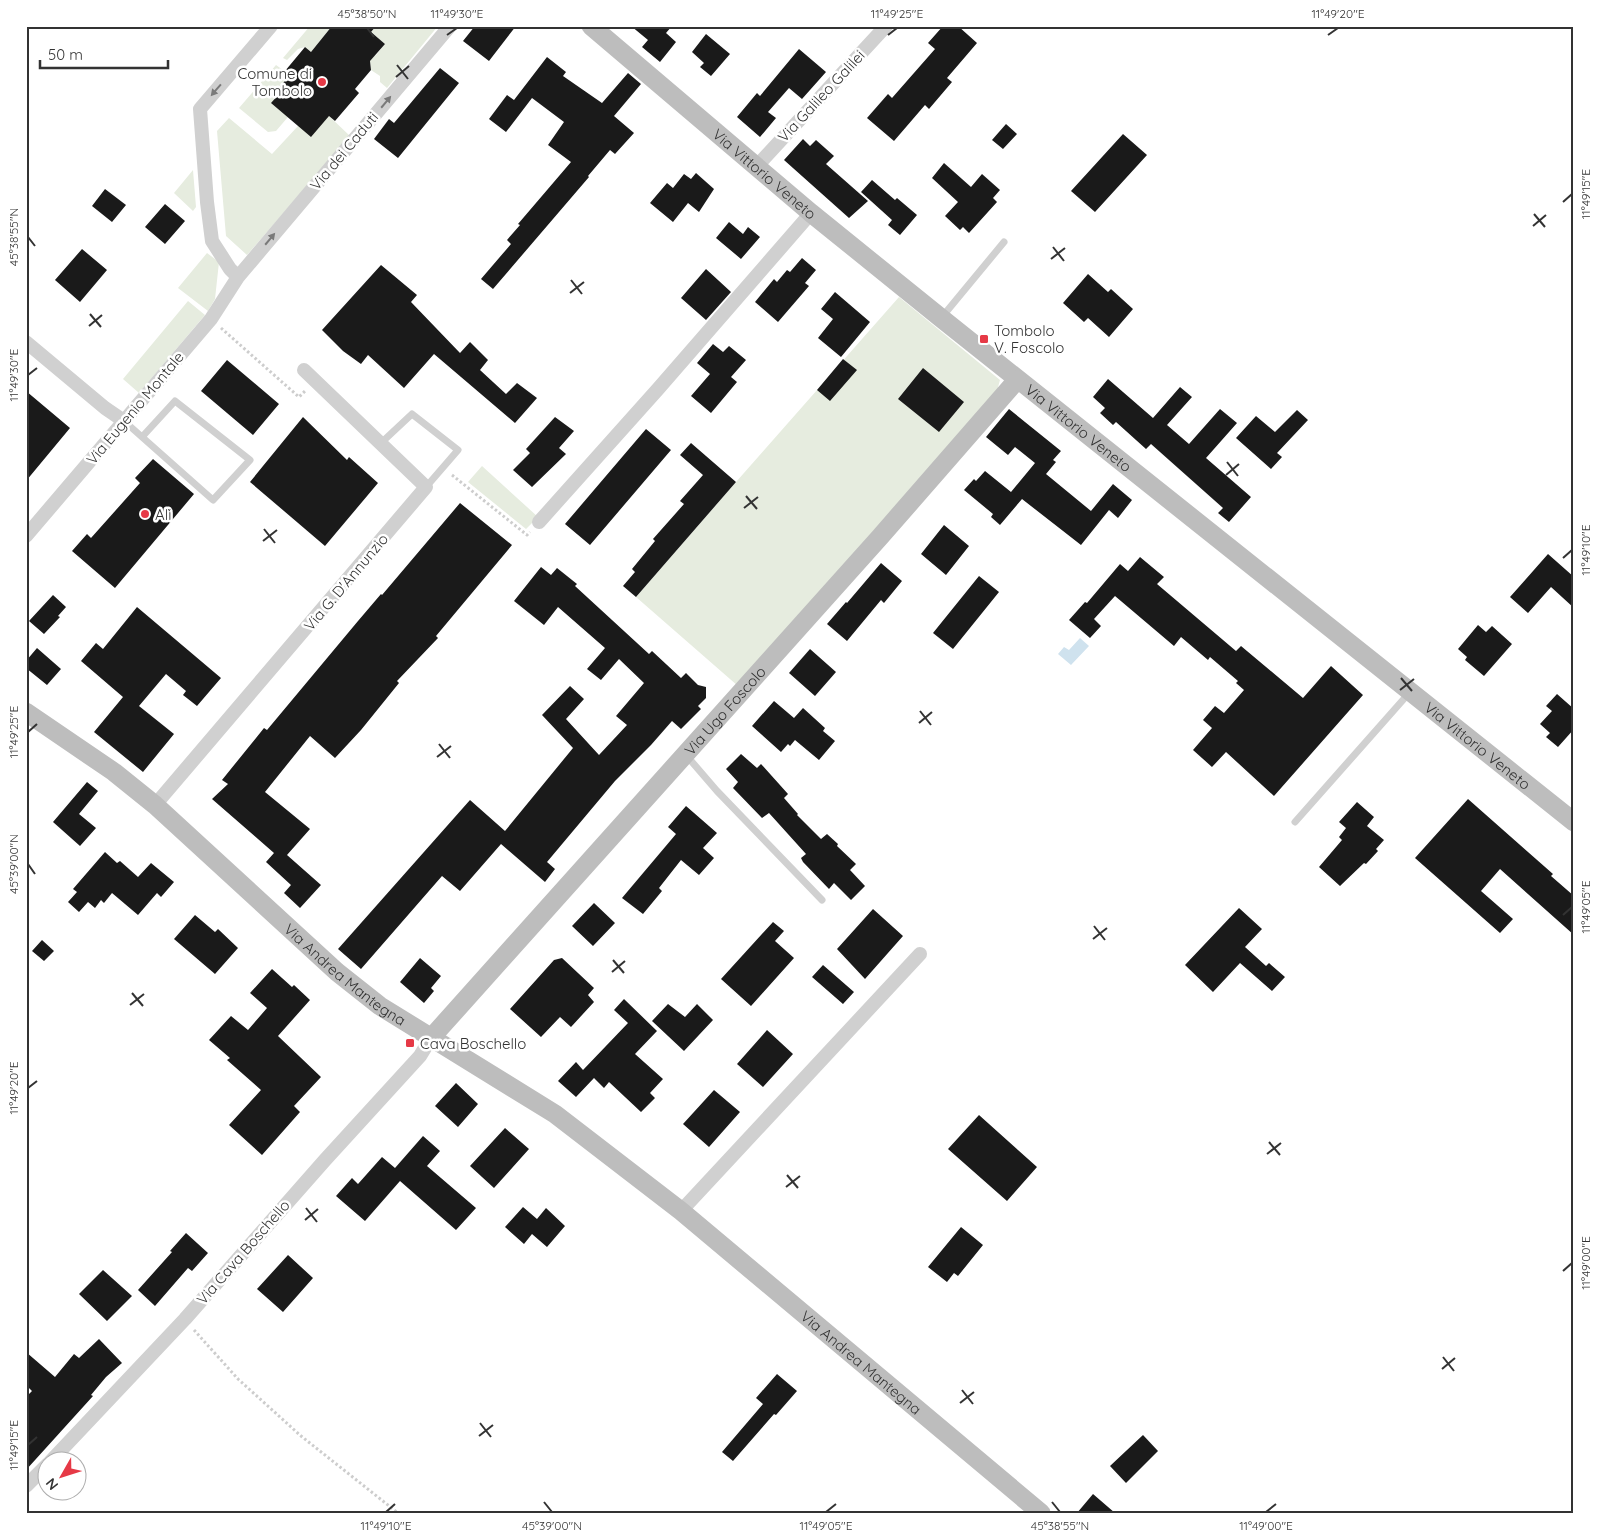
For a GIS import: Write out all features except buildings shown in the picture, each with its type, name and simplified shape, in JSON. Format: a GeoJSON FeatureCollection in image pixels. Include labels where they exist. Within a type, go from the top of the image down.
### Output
{"type":"FeatureCollection","features":[{"type":"Feature","properties":{"kind":"main road","name":"Via Vittorio Veneto"},"geometry":{"type":"LineString","coordinates":[[592,26],[811,213],[1017,380],[1574,822]]}},
{"type":"Feature","properties":{"kind":"main road","name":"Via Ugo Foscolo"},"geometry":{"type":"LineString","coordinates":[[431,1038],[880,537],[1017,380]]}},
{"type":"Feature","properties":{"kind":"main road","name":"Via Andrea Mantegna"},"geometry":{"type":"LineString","coordinates":[[26,712],[114,772],[155,805],[337,972],[380,1006],[555,1114],[681,1211],[1041,1513]]}},
{"type":"Feature","properties":{"kind":"street"},"geometry":{"type":"LineString","coordinates":[[238,277],[230,269],[212,241],[206,202],[200,109],[271,26]]}},
{"type":"Feature","properties":{"kind":"street","name":"Via dei Caduti"},"geometry":{"type":"LineString","coordinates":[[238,277],[450,26]]}},
{"type":"Feature","properties":{"kind":"street","name":"Via Galileo Galilei"},"geometry":{"type":"LineString","coordinates":[[757,166],[886,26]]}},
{"type":"Feature","properties":{"kind":"street"},"geometry":{"type":"LineString","coordinates":[[539,522],[811,213]]}},
{"type":"Feature","properties":{"kind":"street","name":"Via Eugenio Montale"},"geometry":{"type":"LineString","coordinates":[[26,536],[211,319],[238,277]]}},
{"type":"Feature","properties":{"kind":"street"},"geometry":{"type":"LineString","coordinates":[[26,342],[105,408],[124,421]]}},
{"type":"Feature","properties":{"kind":"street"},"geometry":{"type":"LineString","coordinates":[[304,370],[426,487]]}},
{"type":"Feature","properties":{"kind":"street","name":"Via G. D'Annunzio"},"geometry":{"type":"LineString","coordinates":[[155,805],[426,487]]}},
{"type":"Feature","properties":{"kind":"street"},"geometry":{"type":"LineString","coordinates":[[681,1211],[920,954]]}},
{"type":"Feature","properties":{"kind":"street","name":"Via Cava Boschello"},"geometry":{"type":"LineString","coordinates":[[59,1452],[185,1319],[325,1160],[420,1056],[431,1038]]}},
{"type":"Feature","properties":{"kind":"street","name":"Via Cava Boschello"},"geometry":{"type":"LineString","coordinates":[[26,1486],[38,1474]]}},
{"type":"Feature","properties":{"kind":"lane"},"geometry":{"type":"LineString","coordinates":[[941,318],[1004,242]]}},
{"type":"Feature","properties":{"kind":"lane"},"geometry":{"type":"LineString","coordinates":[[124,421],[142,437],[213,500],[250,460],[175,401],[142,437]]}},
{"type":"Feature","properties":{"kind":"lane"},"geometry":{"type":"LineString","coordinates":[[381,443],[412,414],[458,450],[426,487]]}},
{"type":"Feature","properties":{"kind":"lane"},"geometry":{"type":"LineString","coordinates":[[1295,822],[1410,692]]}},
{"type":"Feature","properties":{"kind":"lane"},"geometry":{"type":"LineString","coordinates":[[685,755],[822,900]]}},
{"type":"Feature","properties":{"kind":"path"},"geometry":{"type":"LineString","coordinates":[[211,319],[299,397],[315,380]]}},
{"type":"Feature","properties":{"kind":"path"},"geometry":{"type":"LineString","coordinates":[[443,468],[528,535],[539,522]]}},
{"type":"Feature","properties":{"kind":"path"},"geometry":{"type":"LineString","coordinates":[[185,1319],[238,1379],[301,1436],[398,1513]]}},
{"type":"Feature","properties":{"kind":"shaded area"},"geometry":{"type":"Polygon","coordinates":[[[310,26],[332,26],[311,52],[305,47],[298,49],[287,60],[283,58],[310,26]]]}},
{"type":"Feature","properties":{"kind":"shaded area"},"geometry":{"type":"Polygon","coordinates":[[[376,26],[438,26],[387,88],[380,82],[380,76],[371,70],[368,59],[376,55],[385,44],[371,32],[376,26]]]}},
{"type":"Feature","properties":{"kind":"shaded area"},"geometry":{"type":"Polygon","coordinates":[[[276,65],[290,75],[280,93],[288,117],[276,131],[268,132],[239,108],[276,65]]]}},
{"type":"Feature","properties":{"kind":"shaded area"},"geometry":{"type":"Polygon","coordinates":[[[329,116],[350,136],[247,255],[226,236],[217,131],[229,118],[272,154],[298,126],[329,116]]]}},
{"type":"Feature","properties":{"kind":"shaded area"},"geometry":{"type":"Polygon","coordinates":[[[193,170],[196,207],[193,211],[174,193],[193,170]]]}},
{"type":"Feature","properties":{"kind":"shaded area"},"geometry":{"type":"Polygon","coordinates":[[[207,253],[219,262],[215,299],[208,311],[178,288],[207,253]]]}},
{"type":"Feature","properties":{"kind":"shaded area"},"geometry":{"type":"Polygon","coordinates":[[[899,297],[1000,380],[997,391],[738,686],[636,597],[899,297]]]}},
{"type":"Feature","properties":{"kind":"shaded area"},"geometry":{"type":"Polygon","coordinates":[[[188,301],[205,315],[139,393],[123,379],[188,301]]]}},
{"type":"Feature","properties":{"kind":"shaded area"},"geometry":{"type":"Polygon","coordinates":[[[482,466],[538,517],[526,529],[468,482],[482,466]]]}},
{"type":"Feature","properties":{"kind":"water"},"geometry":{"type":"Polygon","coordinates":[[[1080,638],[1089,646],[1071,665],[1058,654],[1064,647],[1069,650],[1080,638]]]}},
{"type":"Feature","properties":{"kind":"place","name":"Comune di Tombolo"},"geometry":{"type":"Point","coordinates":[322,82]}},
{"type":"Feature","properties":{"kind":"place","name":"Tombolo V. Foscolo"},"geometry":{"type":"Point","coordinates":[984,339]}},
{"type":"Feature","properties":{"kind":"place","name":"Alì"},"geometry":{"type":"Point","coordinates":[145,514]}},
{"type":"Feature","properties":{"kind":"place","name":"Cava Boschello"},"geometry":{"type":"Point","coordinates":[410,1043]}}]}
